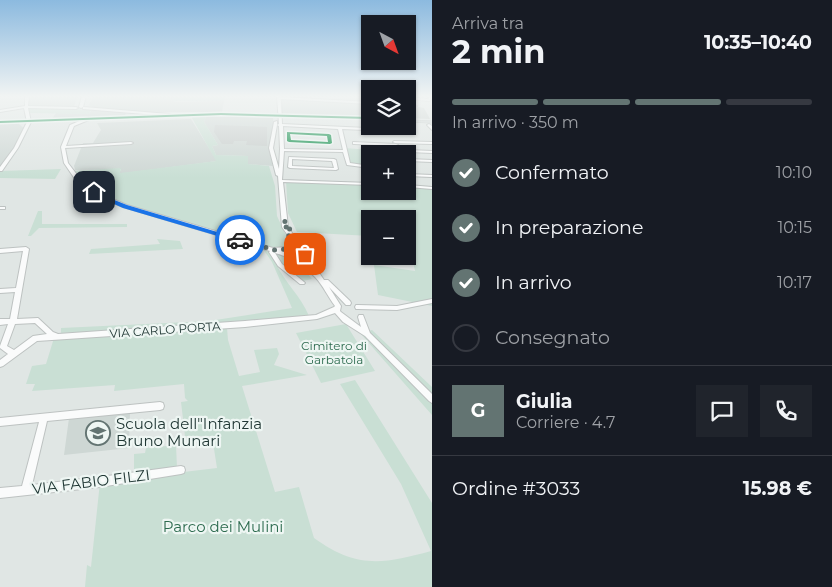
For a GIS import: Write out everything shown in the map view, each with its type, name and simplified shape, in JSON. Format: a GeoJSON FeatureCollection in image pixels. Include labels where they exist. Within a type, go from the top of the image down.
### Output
{"type":"FeatureCollection","features":[{"type":"Feature","properties":{"kind":"street"},"geometry":{"type":"LineString","coordinates":[[0,170],[16,148],[27,123]]}},
{"type":"Feature","properties":{"kind":"street"},"geometry":{"type":"LineString","coordinates":[[73,123],[62,147],[66,163],[73,175],[86,187],[104,198],[138,210],[286,254],[318,276]]}},
{"type":"Feature","properties":{"kind":"street"},"geometry":{"type":"LineString","coordinates":[[278,123],[271,148],[282,180]]}},
{"type":"Feature","properties":{"kind":"street"},"geometry":{"type":"LineString","coordinates":[[274,250],[284,250],[290,246],[289,234],[284,220],[280,123]]}},
{"type":"Feature","properties":{"kind":"street"},"geometry":{"type":"LineString","coordinates":[[290,123],[295,126],[361,128]]}},
{"type":"Feature","properties":{"kind":"street"},"geometry":{"type":"LineString","coordinates":[[295,126],[296,134]]}},
{"type":"Feature","properties":{"kind":"street"},"geometry":{"type":"LineString","coordinates":[[320,127],[321,135]]}},
{"type":"Feature","properties":{"kind":"street"},"geometry":{"type":"LineString","coordinates":[[340,128],[348,164],[361,166]]}},
{"type":"Feature","properties":{"kind":"street"},"geometry":{"type":"LineString","coordinates":[[288,133],[296,134],[321,135],[329,135],[330,142],[289,141],[288,133]]}},
{"type":"Feature","properties":{"kind":"street"},"geometry":{"type":"LineString","coordinates":[[391,135],[395,143]]}},
{"type":"Feature","properties":{"kind":"street"},"geometry":{"type":"LineString","coordinates":[[297,141],[298,158]]}},
{"type":"Feature","properties":{"kind":"street"},"geometry":{"type":"LineString","coordinates":[[322,142],[326,160]]}},
{"type":"Feature","properties":{"kind":"street"},"geometry":{"type":"LineString","coordinates":[[62,147],[131,143]]}},
{"type":"Feature","properties":{"kind":"street"},"geometry":{"type":"LineString","coordinates":[[354,143],[432,143]]}},
{"type":"Feature","properties":{"kind":"street"},"geometry":{"type":"LineString","coordinates":[[271,148],[344,151]]}},
{"type":"Feature","properties":{"kind":"street"},"geometry":{"type":"LineString","coordinates":[[416,152],[432,152]]}},
{"type":"Feature","properties":{"kind":"street"},"geometry":{"type":"LineString","coordinates":[[423,152],[430,163]]}},
{"type":"Feature","properties":{"kind":"street"},"geometry":{"type":"LineString","coordinates":[[290,158],[326,160],[334,160],[336,169],[290,167],[290,158]]}},
{"type":"Feature","properties":{"kind":"street"},"geometry":{"type":"LineString","coordinates":[[416,161],[430,163]]}},
{"type":"Feature","properties":{"kind":"street"},"geometry":{"type":"LineString","coordinates":[[299,167],[300,180]]}},
{"type":"Feature","properties":{"kind":"street"},"geometry":{"type":"LineString","coordinates":[[327,169],[329,182]]}},
{"type":"Feature","properties":{"kind":"street"},"geometry":{"type":"LineString","coordinates":[[416,176],[432,176]]}},
{"type":"Feature","properties":{"kind":"street"},"geometry":{"type":"LineString","coordinates":[[282,180],[361,184]]}},
{"type":"Feature","properties":{"kind":"street"},"geometry":{"type":"LineString","coordinates":[[416,187],[432,188]]}},
{"type":"Feature","properties":{"kind":"street"},"geometry":{"type":"LineString","coordinates":[[284,220],[317,270],[348,303],[358,307],[379,309]]}},
{"type":"Feature","properties":{"kind":"street"},"geometry":{"type":"LineString","coordinates":[[289,234],[318,276],[337,307],[340,317]]}},
{"type":"Feature","properties":{"kind":"street"},"geometry":{"type":"LineString","coordinates":[[0,251],[26,249],[13,320],[2,347],[5,353],[0,364]]}},
{"type":"Feature","properties":{"kind":"street"},"geometry":{"type":"LineString","coordinates":[[274,250],[280,265],[302,283]]}},
{"type":"Feature","properties":{"kind":"street"},"geometry":{"type":"LineString","coordinates":[[0,291],[19,290]]}},
{"type":"Feature","properties":{"kind":"street"},"geometry":{"type":"LineString","coordinates":[[350,321],[379,309],[432,301]]}},
{"type":"Feature","properties":{"kind":"street"},"geometry":{"type":"LineString","coordinates":[[322,316],[348,303]]}},
{"type":"Feature","properties":{"kind":"street"},"geometry":{"type":"LineString","coordinates":[[358,307],[367,334]]}},
{"type":"Feature","properties":{"kind":"street"},"geometry":{"type":"LineString","coordinates":[[322,316],[340,317],[350,321],[367,334],[432,399]]}},
{"type":"Feature","properties":{"kind":"street","name":"VIA CARLO PORTA"},"geometry":{"type":"LineString","coordinates":[[0,364],[32,339],[245,324],[322,316]]}},
{"type":"Feature","properties":{"kind":"street"},"geometry":{"type":"LineString","coordinates":[[0,322],[36,320],[51,334],[58,336]]}},
{"type":"Feature","properties":{"kind":"street"},"geometry":{"type":"LineString","coordinates":[[2,347],[13,353]]}},
{"type":"Feature","properties":{"kind":"street"},"geometry":{"type":"LineString","coordinates":[[0,422],[160,406]]}},
{"type":"Feature","properties":{"kind":"street"},"geometry":{"type":"LineString","coordinates":[[26,489],[44,417]]}},
{"type":"Feature","properties":{"kind":"street","name":"VIA FABIO FILZI"},"geometry":{"type":"LineString","coordinates":[[0,493],[100,482],[181,470]]}},
{"type":"Feature","properties":{"kind":"shaded area"},"geometry":{"type":"Polygon","coordinates":[[[0,123],[19,123],[27,131],[18,149],[0,171],[0,123]]]}},
{"type":"Feature","properties":{"kind":"shaded area"},"geometry":{"type":"Polygon","coordinates":[[[97,123],[194,123],[217,161],[119,174],[121,169],[75,170],[74,166],[83,143],[93,143],[101,130],[97,123]]]}},
{"type":"Feature","properties":{"kind":"shaded area"},"geometry":{"type":"Polygon","coordinates":[[[205,123],[273,123],[274,132],[269,150],[273,166],[247,164],[248,156],[216,155],[212,146],[218,145],[205,123]]]}},
{"type":"Feature","properties":{"kind":"shaded area","name":"Scuola dell\"Infanzia Bruno Munari"},"geometry":{"type":"Polygon","coordinates":[[[130,412],[129,448],[64,455],[69,418],[130,412]]]}},
{"type":"Feature","properties":{"kind":"green space"},"geometry":{"type":"Polygon","coordinates":[[[195,123],[205,123],[218,145],[212,146],[216,155],[248,156],[248,164],[269,166],[275,186],[277,216],[288,240],[288,247],[275,249],[284,256],[298,262],[312,279],[303,281],[276,264],[309,316],[233,324],[61,333],[61,328],[209,321],[292,308],[272,262],[263,249],[121,204],[79,180],[72,171],[121,168],[120,173],[216,161],[195,123]]]}},
{"type":"Feature","properties":{"kind":"green space"},"geometry":{"type":"Polygon","coordinates":[[[344,148],[361,149],[361,166],[351,165],[344,148]]]}},
{"type":"Feature","properties":{"kind":"green space"},"geometry":{"type":"Polygon","coordinates":[[[61,169],[55,179],[0,178],[0,171],[61,169]]]}},
{"type":"Feature","properties":{"kind":"green space"},"geometry":{"type":"Polygon","coordinates":[[[286,181],[361,185],[361,200],[416,200],[416,187],[432,188],[432,306],[378,295],[374,265],[415,271],[416,210],[361,210],[361,236],[297,232],[288,213],[286,181]]]}},
{"type":"Feature","properties":{"kind":"green space"},"geometry":{"type":"Polygon","coordinates":[[[38,211],[42,211],[42,224],[127,224],[127,227],[39,228],[31,236],[28,236],[38,211]]]}},
{"type":"Feature","properties":{"kind":"green space"},"geometry":{"type":"Polygon","coordinates":[[[157,239],[180,241],[183,249],[89,254],[91,249],[160,244],[157,239]]]}},
{"type":"Feature","properties":{"kind":"green space","name":"Cimitero di Garbatola"},"geometry":{"type":"Polygon","coordinates":[[[346,324],[375,371],[321,383],[296,333],[346,324]]]}},
{"type":"Feature","properties":{"kind":"green space","name":"Parco dei Mulini"},"geometry":{"type":"Polygon","coordinates":[[[227,328],[228,340],[239,376],[260,372],[254,350],[277,348],[279,354],[274,365],[307,375],[242,386],[275,492],[299,487],[314,538],[344,555],[371,561],[399,559],[431,551],[401,484],[340,384],[355,380],[432,503],[432,587],[85,587],[87,565],[91,567],[100,482],[217,468],[212,436],[185,436],[181,402],[188,401],[185,398],[184,384],[114,391],[115,385],[32,391],[35,384],[26,384],[32,366],[46,364],[54,338],[227,328]]]}},
{"type":"Feature","properties":{"kind":"green space"},"geometry":{"type":"Polygon","coordinates":[[[372,330],[432,387],[432,415],[360,333],[372,330]]]}},
{"type":"Feature","properties":{"kind":"green space"},"geometry":{"type":"Polygon","coordinates":[[[176,445],[177,468],[134,474],[134,454],[145,453],[146,448],[176,445]]]}},
{"type":"Feature","properties":{"kind":"building"},"geometry":{"type":"Polygon","coordinates":[[[215,125],[267,127],[267,146],[246,145],[247,141],[234,141],[233,144],[222,144],[214,132],[215,125]]]}},
{"type":"Feature","properties":{"kind":"cycle path"},"geometry":{"type":"LineString","coordinates":[[288,133],[329,135],[330,143],[289,141],[288,133]]}},
{"type":"Feature","properties":{"kind":"way so far"},"geometry":{"type":"LineString","coordinates":[[240,240],[274,250],[286,249],[291,243],[289,234],[284,227],[284,220],[290,233],[305,254]]}},
{"type":"Feature","properties":{"kind":"place","name":"Scuola dell\"Infanzia Bruno Munari"},"geometry":{"type":"Point","coordinates":[98,433]}},
{"type":"Feature","properties":{"kind":"route"},"geometry":{"type":"LineString","coordinates":[[94,192],[125,206],[240,240]]}}]}
